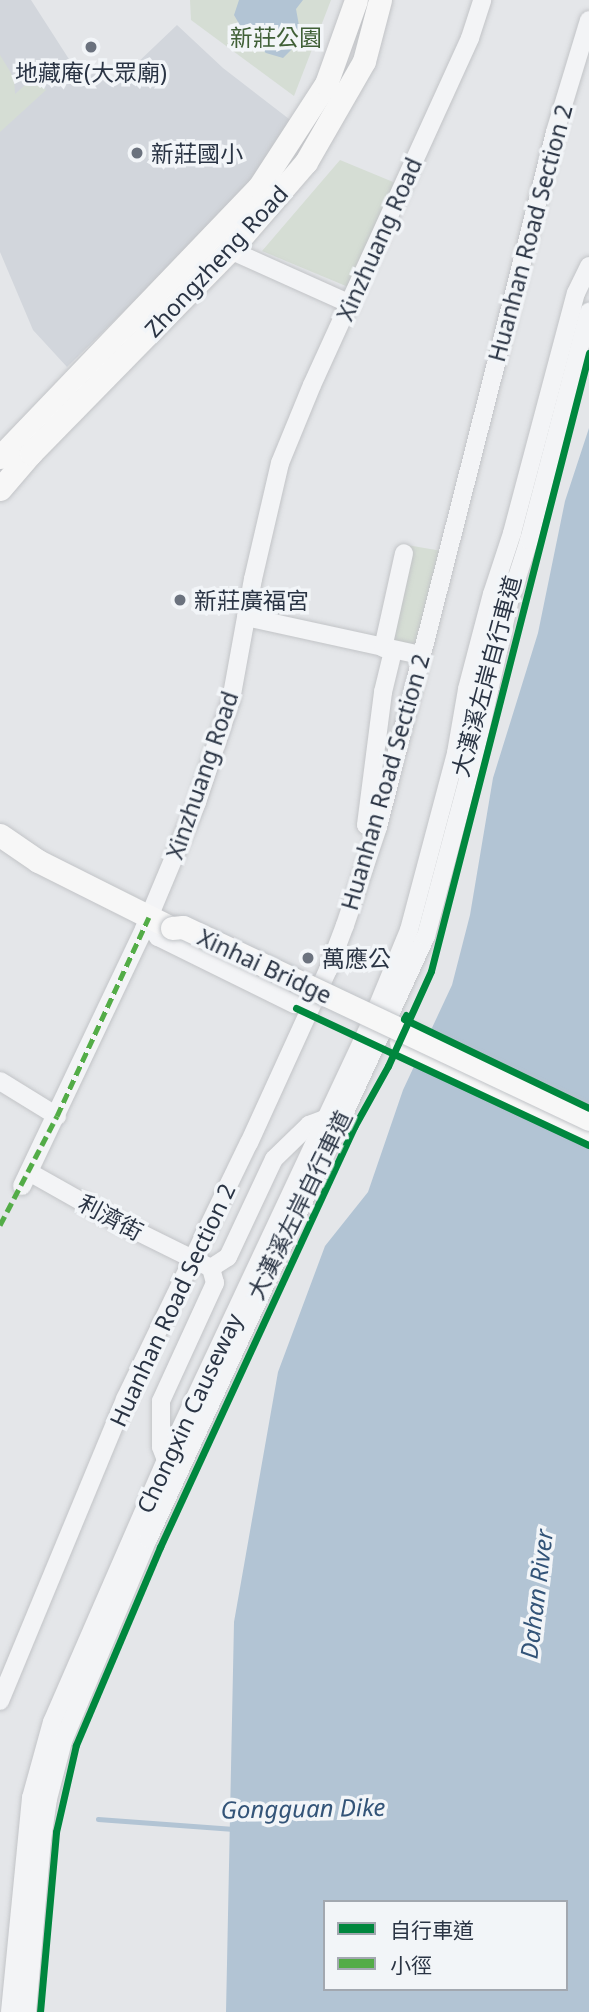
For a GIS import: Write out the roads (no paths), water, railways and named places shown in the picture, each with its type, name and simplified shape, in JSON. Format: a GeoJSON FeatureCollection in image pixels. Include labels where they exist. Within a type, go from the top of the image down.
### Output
{"type":"FeatureCollection","features":[{"type":"Feature","properties":{"kind":"main road","name":"Zhongzheng Road"},"geometry":{"type":"LineString","coordinates":[[3,471],[259,187],[326,84],[356,0]]}},
{"type":"Feature","properties":{"kind":"main road","name":"Zhongzheng Road"},"geometry":{"type":"LineString","coordinates":[[3,471],[230,250],[306,162],[364,61],[380,0]]}},
{"type":"Feature","properties":{"kind":"main road"},"geometry":{"type":"LineString","coordinates":[[0,835],[38,861],[172,928]]}},
{"type":"Feature","properties":{"kind":"main road","name":"Xinhai Bridge"},"geometry":{"type":"LineString","coordinates":[[172,928],[183,927],[589,1119]]}},
{"type":"Feature","properties":{"kind":"main road","name":"Xinhai Bridge"},"geometry":{"type":"LineString","coordinates":[[172,928],[180,937],[589,1132]]}},
{"type":"Feature","properties":{"kind":"street","name":"Xinzhuang Road"},"geometry":{"type":"LineString","coordinates":[[25,1179],[149,917],[197,802],[231,700],[246,617],[280,463],[312,385],[470,38],[482,0]]}},
{"type":"Feature","properties":{"kind":"street","name":"Huanhan Road Section 2"},"geometry":{"type":"LineString","coordinates":[[0,1701],[125,1399],[193,1261],[328,970],[378,827],[555,132],[589,20]]}},
{"type":"Feature","properties":{"kind":"street"},"geometry":{"type":"LineString","coordinates":[[230,250],[350,304]]}},
{"type":"Feature","properties":{"kind":"street","name":"Chongxin Causeway"},"geometry":{"type":"LineString","coordinates":[[10,2012],[26,1836],[41,1757],[52,1722],[166,1460],[325,1119],[409,930],[456,753],[467,689],[492,594],[512,533],[576,293],[589,266]]}},
{"type":"Feature","properties":{"kind":"street","name":"Chongxin Causeway"},"geometry":{"type":"LineString","coordinates":[[27,2012],[44,1826],[63,1741],[148,1539],[426,936],[474,757],[506,611],[529,540],[589,312]]}},
{"type":"Feature","properties":{"kind":"street"},"geometry":{"type":"LineString","coordinates":[[378,827],[366,825],[388,650],[404,553]]}},
{"type":"Feature","properties":{"kind":"street"},"geometry":{"type":"LineString","coordinates":[[246,617],[388,650],[421,655]]}},
{"type":"Feature","properties":{"kind":"street"},"geometry":{"type":"LineString","coordinates":[[294,1004],[158,937],[149,917],[169,914],[308,976]]}},
{"type":"Feature","properties":{"kind":"street"},"geometry":{"type":"LineString","coordinates":[[0,1081],[57,1116]]}},
{"type":"Feature","properties":{"kind":"street"},"geometry":{"type":"LineString","coordinates":[[166,1460],[161,1447],[161,1401],[215,1283],[211,1268],[228,1257],[274,1159],[309,1125],[325,1119]]}},
{"type":"Feature","properties":{"kind":"street","name":"利濟街"},"geometry":{"type":"LineString","coordinates":[[25,1179],[211,1268]]}},
{"type":"Feature","properties":{"kind":"water"},"geometry":{"type":"Polygon","coordinates":[[[239,0],[303,0],[296,9],[300,31],[298,43],[283,58],[266,53],[245,34],[234,15],[239,0]]]}},
{"type":"Feature","properties":{"kind":"water","name":"Dahan River"},"geometry":{"type":"Polygon","coordinates":[[[589,428],[589,2012],[226,2012],[234,1622],[278,1372],[325,1246],[368,1192],[403,1090],[452,985],[470,915],[493,778],[538,633],[565,501],[589,428]]]}},
{"type":"Feature","properties":{"kind":"waterway","name":"Gongguan Dike"},"geometry":{"type":"LineString","coordinates":[[98,1819],[234,1829]]}},
{"type":"Feature","properties":{"kind":"place","name":"地藏庵(大眾廟)"},"geometry":{"type":"Point","coordinates":[91,47]}},
{"type":"Feature","properties":{"kind":"place","name":"新莊國小"},"geometry":{"type":"Point","coordinates":[137,153]}},
{"type":"Feature","properties":{"kind":"place","name":"新莊廣福宮"},"geometry":{"type":"Point","coordinates":[180,600]}},
{"type":"Feature","properties":{"kind":"place","name":"萬應公"},"geometry":{"type":"Point","coordinates":[308,958]}},
{"type":"Feature","properties":{"kind":"park label","name":"新莊公園"},"geometry":{"type":"Point","coordinates":[276,37]}}]}
